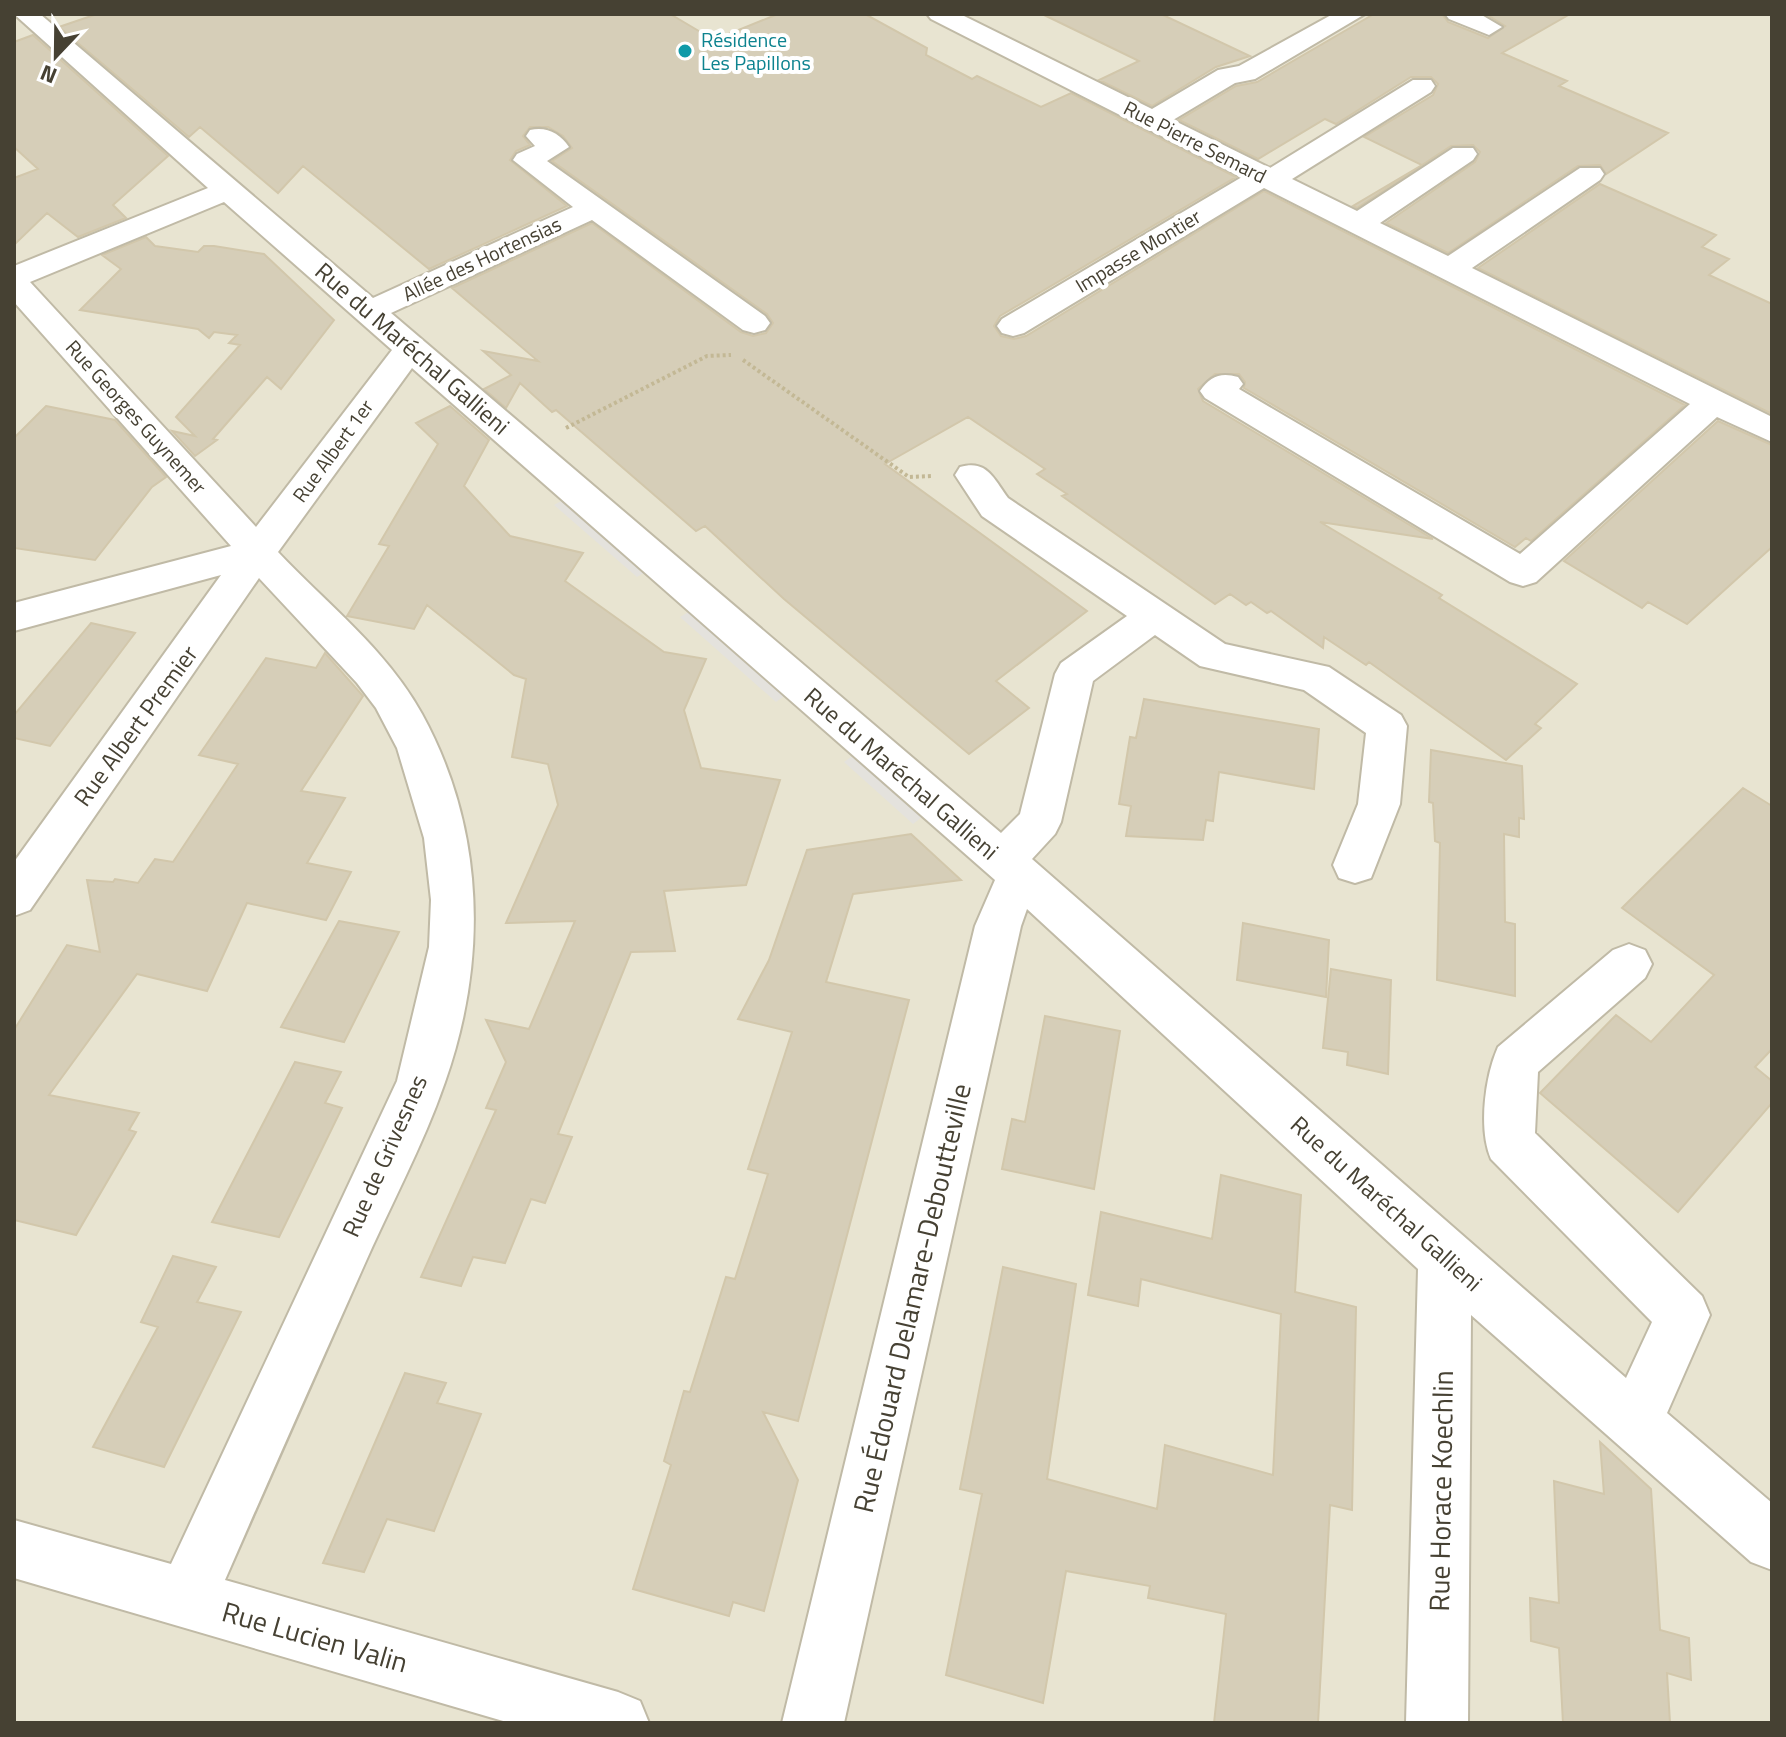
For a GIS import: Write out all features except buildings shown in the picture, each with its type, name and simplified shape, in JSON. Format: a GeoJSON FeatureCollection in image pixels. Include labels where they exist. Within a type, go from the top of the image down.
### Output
{"type":"FeatureCollection","features":[{"type":"Feature","properties":{"kind":"street","name":"Rue du Maréchal Gallieni"},"geometry":{"type":"LineString","coordinates":[[25,14],[1075,923],[1445,1258],[1772,1541]]}},
{"type":"Feature","properties":{"kind":"street","name":"Rue Pierre Semard"},"geometry":{"type":"LineString","coordinates":[[940,14],[989,26],[1152,121],[1772,431]]}},
{"type":"Feature","properties":{"kind":"street"},"geometry":{"type":"LineString","coordinates":[[1152,121],[1227,76],[1246,73],[1352,14]]}},
{"type":"Feature","properties":{"kind":"street"},"geometry":{"type":"LineString","coordinates":[[1458,14],[1489,27]]}},
{"type":"Feature","properties":{"kind":"street","name":"Impasse Montier"},"geometry":{"type":"LineString","coordinates":[[1013,326],[1422,86]]}},
{"type":"Feature","properties":{"kind":"street","name":"Allée des Hortensias"},"geometry":{"type":"LineString","coordinates":[[540,136],[555,147],[527,160],[754,323]]}},
{"type":"Feature","properties":{"kind":"street"},"geometry":{"type":"LineString","coordinates":[[1358,224],[1463,154]]}},
{"type":"Feature","properties":{"kind":"street"},"geometry":{"type":"LineString","coordinates":[[1449,270],[1590,174]]}},
{"type":"Feature","properties":{"kind":"street","name":"Rue Georges Guynemer"},"geometry":{"type":"LineString","coordinates":[[229,190],[14,280],[228,517],[255,553]]}},
{"type":"Feature","properties":{"kind":"street","name":"Allée des Hortensias"},"geometry":{"type":"LineString","coordinates":[[370,311],[594,208]]}},
{"type":"Feature","properties":{"kind":"street","name":"Rue Albert 1er"},"geometry":{"type":"LineString","coordinates":[[255,553],[410,348]]}},
{"type":"Feature","properties":{"kind":"street"},"geometry":{"type":"LineString","coordinates":[[1226,384],[1217,391],[1523,573],[1713,402]]}},
{"type":"Feature","properties":{"kind":"street"},"geometry":{"type":"LineString","coordinates":[[973,475],[995,507],[1214,656],[1315,678],[1387,726],[1379,804],[1355,865]]}},
{"type":"Feature","properties":{"kind":"street"},"geometry":{"type":"LineString","coordinates":[[14,617],[255,553]]}},
{"type":"Feature","properties":{"kind":"street","name":"Rue Albert Premier"},"geometry":{"type":"LineString","coordinates":[[14,897],[214,618],[255,553]]}},
{"type":"Feature","properties":{"kind":"street","name":"Rue de Grivesnes"},"geometry":{"type":"LineString","coordinates":[[185,1600],[421,1082],[441,1004],[453,928],[447,849],[434,790],[414,739],[390,697],[352,652],[293,586],[255,553]]}},
{"type":"Feature","properties":{"kind":"street"},"geometry":{"type":"LineString","coordinates":[[1009,869],[1040,822],[1075,674],[1154,616]]}},
{"type":"Feature","properties":{"kind":"street","name":"Rue Édouard Delamare-Deboutteville"},"geometry":{"type":"LineString","coordinates":[[813,1723],[1009,869]]}},
{"type":"Feature","properties":{"kind":"street"},"geometry":{"type":"LineString","coordinates":[[1629,964],[1515,1062],[1509,1142],[1683,1315],[1634,1423]]}},
{"type":"Feature","properties":{"kind":"street","name":"Rue Horace Koechlin"},"geometry":{"type":"LineString","coordinates":[[1437,1723],[1445,1258]]}},
{"type":"Feature","properties":{"kind":"street","name":"Rue Lucien Valin"},"geometry":{"type":"LineString","coordinates":[[14,1549],[618,1723]]}},
{"type":"Feature","properties":{"kind":"path"},"geometry":{"type":"LineString","coordinates":[[526,448],[707,356],[736,354],[909,477],[973,475]]}},
{"type":"Feature","properties":{"kind":"shaded area"},"geometry":{"type":"Polygon","coordinates":[[[14,14],[1772,14],[1772,1723],[14,1723],[14,14]]]}},
{"type":"Feature","properties":{"kind":"shaded area"},"geometry":{"type":"Polygon","coordinates":[[[565,499],[647,571],[637,577],[554,505],[565,499]]]}},
{"type":"Feature","properties":{"kind":"shaded area"},"geometry":{"type":"Polygon","coordinates":[[[692,610],[787,694],[776,702],[680,617],[692,610]]]}},
{"type":"Feature","properties":{"kind":"shaded area"},"geometry":{"type":"Polygon","coordinates":[[[855,754],[926,814],[913,824],[844,762],[855,754]]]}},
{"type":"Feature","properties":{"kind":"place","name":"Résidence Les Papillons"},"geometry":{"type":"Point","coordinates":[685,51]}}]}
